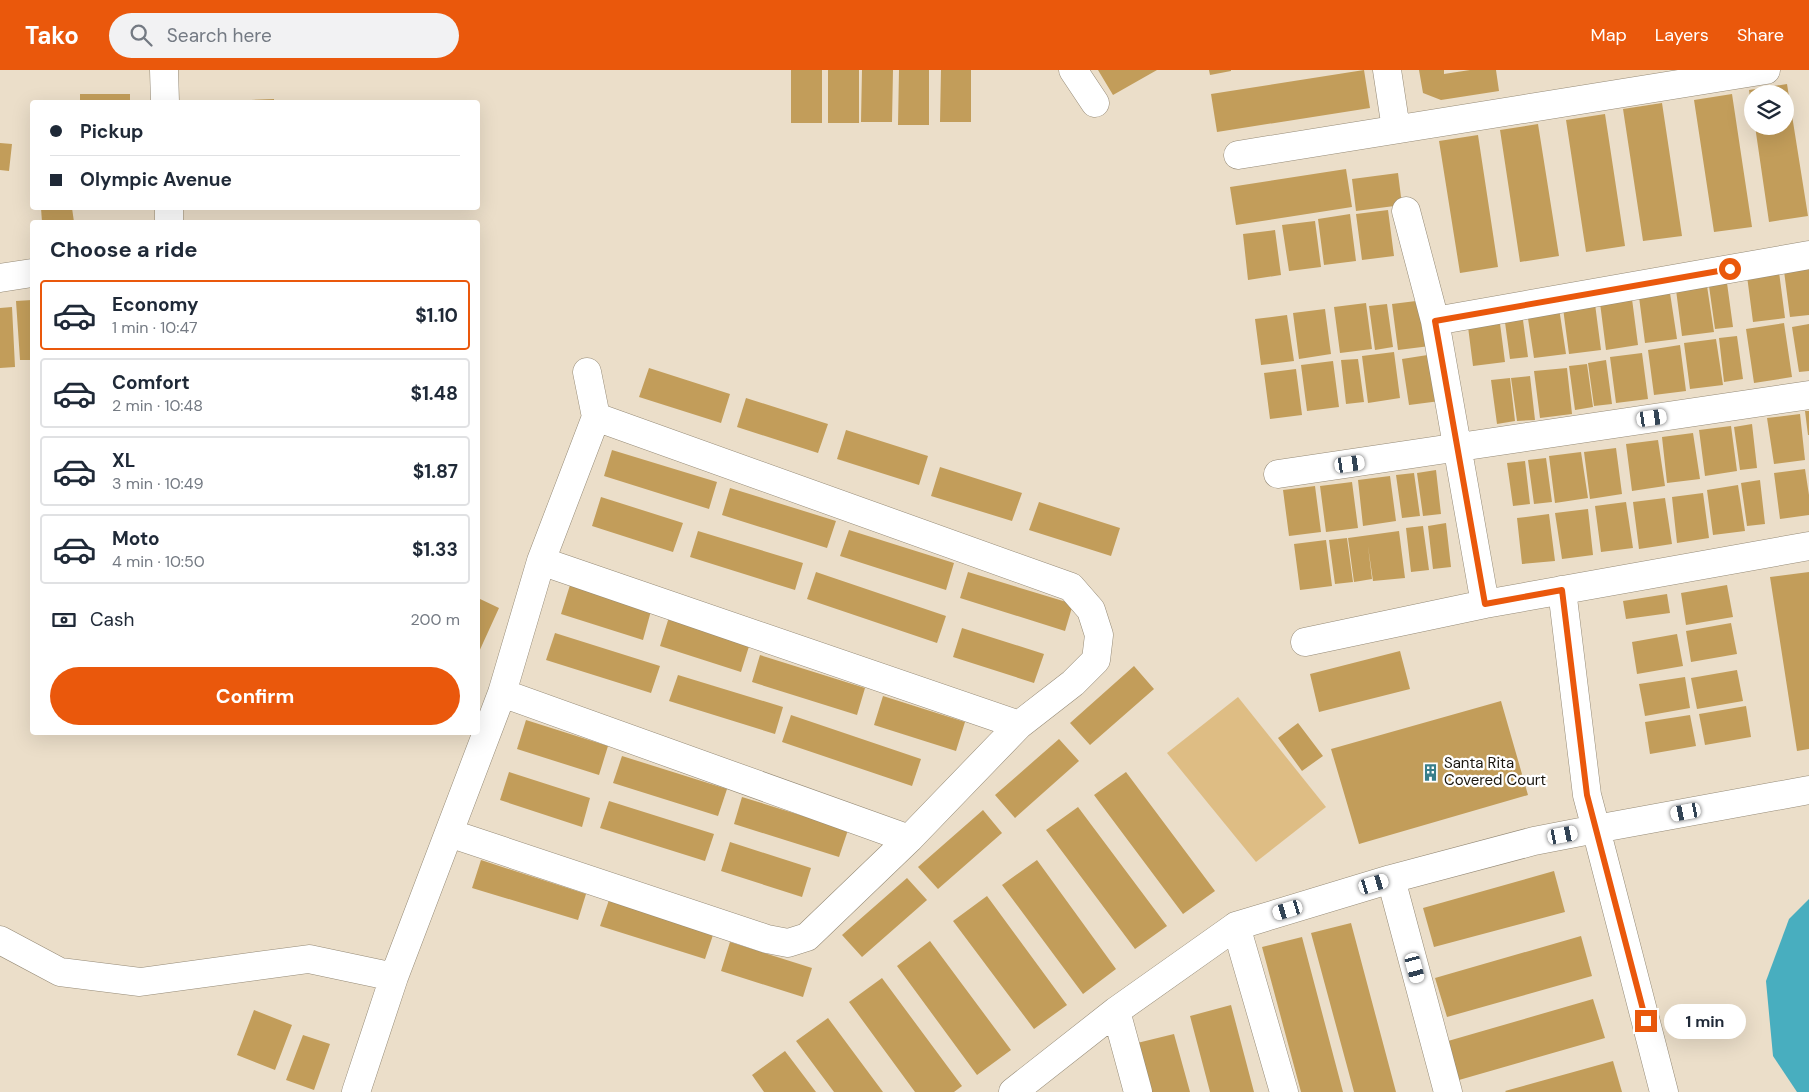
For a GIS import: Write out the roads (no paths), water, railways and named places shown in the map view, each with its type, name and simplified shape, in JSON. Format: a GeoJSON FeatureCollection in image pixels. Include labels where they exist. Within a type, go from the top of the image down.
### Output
{"type":"FeatureCollection","features":[{"type":"Feature","properties":{"kind":"street"},"geometry":{"type":"LineString","coordinates":[[164,70],[165,100]]}},
{"type":"Feature","properties":{"kind":"street"},"geometry":{"type":"LineString","coordinates":[[1073,70],[1095,103]]}},
{"type":"Feature","properties":{"kind":"street"},"geometry":{"type":"LineString","coordinates":[[1386,70],[1396,129]]}},
{"type":"Feature","properties":{"kind":"street"},"geometry":{"type":"LineString","coordinates":[[1238,155],[1396,129],[1620,82],[1766,70]]}},
{"type":"Feature","properties":{"kind":"street"},"geometry":{"type":"LineString","coordinates":[[1406,211],[1435,321],[1485,604]]}},
{"type":"Feature","properties":{"kind":"street"},"geometry":{"type":"LineString","coordinates":[[1435,321],[1809,255]]}},
{"type":"Feature","properties":{"kind":"street"},"geometry":{"type":"LineString","coordinates":[[0,278],[30,273]]}},
{"type":"Feature","properties":{"kind":"street"},"geometry":{"type":"LineString","coordinates":[[356,1092],[394,977],[502,693],[541,561],[596,417],[587,372]]}},
{"type":"Feature","properties":{"kind":"street"},"geometry":{"type":"LineString","coordinates":[[1278,474],[1809,395]]}},
{"type":"Feature","properties":{"kind":"street"},"geometry":{"type":"LineString","coordinates":[[449,833],[766,939],[788,943],[807,937],[908,839],[1019,725],[1074,682],[1096,660],[1099,636],[1090,610],[1071,587],[596,417]]}},
{"type":"Feature","properties":{"kind":"street"},"geometry":{"type":"LineString","coordinates":[[1305,642],[1485,604],[1809,546]]}},
{"type":"Feature","properties":{"kind":"street"},"geometry":{"type":"LineString","coordinates":[[541,561],[1019,725]]}},
{"type":"Feature","properties":{"kind":"street"},"geometry":{"type":"LineString","coordinates":[[1562,590],[1587,795],[1664,1092]]}},
{"type":"Feature","properties":{"kind":"street"},"geometry":{"type":"LineString","coordinates":[[502,693],[908,839]]}},
{"type":"Feature","properties":{"kind":"street"},"geometry":{"type":"LineString","coordinates":[[1013,1092],[1116,1011],[1236,926],[1391,879],[1534,841],[1809,790]]}},
{"type":"Feature","properties":{"kind":"street"},"geometry":{"type":"LineString","coordinates":[[1391,879],[1448,1092]]}},
{"type":"Feature","properties":{"kind":"street"},"geometry":{"type":"LineString","coordinates":[[1236,926],[1284,1092]]}},
{"type":"Feature","properties":{"kind":"street"},"geometry":{"type":"LineString","coordinates":[[0,940],[60,972],[140,982],[309,959],[394,977]]}},
{"type":"Feature","properties":{"kind":"street"},"geometry":{"type":"LineString","coordinates":[[1116,1011],[1138,1092]]}},
{"type":"Feature","properties":{"kind":"water"},"geometry":{"type":"Polygon","coordinates":[[[1809,899],[1809,1092],[1797,1092],[1773,1056],[1766,981],[1789,919],[1809,899]]]}},
{"type":"Feature","properties":{"kind":"place","name":"Santa Rita Covered Court"},"geometry":{"type":"Point","coordinates":[1430,772]}}]}
